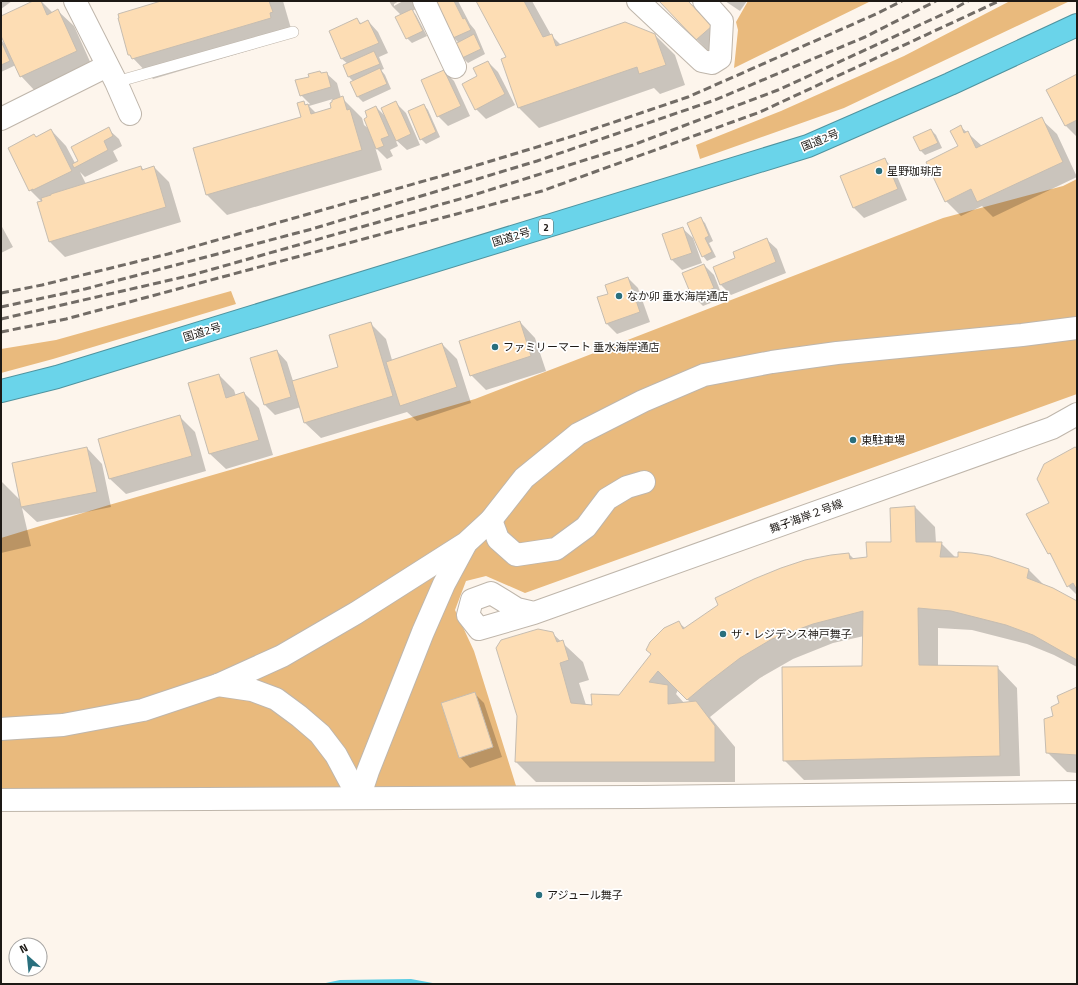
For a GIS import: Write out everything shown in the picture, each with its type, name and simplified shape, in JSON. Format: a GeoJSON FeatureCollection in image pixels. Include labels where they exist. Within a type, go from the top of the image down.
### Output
{"type":"FeatureCollection","features":[{"type":"Feature","properties":{"kind":"highway","name":"国道2号"},"geometry":{"type":"LineString","coordinates":[[1,391],[65,374],[808,146],[950,84],[1077,25]]}},
{"type":"Feature","properties":{"kind":"street"},"geometry":{"type":"LineString","coordinates":[[74,1],[112,74],[130,114]]}},
{"type":"Feature","properties":{"kind":"street"},"geometry":{"type":"LineString","coordinates":[[424,1],[454,67]]}},
{"type":"Feature","properties":{"kind":"street"},"geometry":{"type":"LineString","coordinates":[[638,1],[702,61],[712,62],[720,58],[722,21],[704,1]]}},
{"type":"Feature","properties":{"kind":"street"},"geometry":{"type":"LineString","coordinates":[[1,119],[112,74]]}},
{"type":"Feature","properties":{"kind":"street"},"geometry":{"type":"LineString","coordinates":[[1,729],[63,725],[143,710],[218,685],[282,656],[356,613],[466,542],[491,520],[524,478],[578,434],[643,401],[704,375],[772,362],[837,353],[1022,335],[1077,328]]}},
{"type":"Feature","properties":{"kind":"street","name":"舞子海岸２号線"},"geometry":{"type":"LineString","coordinates":[[534,613],[1052,428],[1077,414]]}},
{"type":"Feature","properties":{"kind":"street"},"geometry":{"type":"LineString","coordinates":[[491,520],[498,539],[516,554],[556,549],[586,527],[607,499],[627,487],[644,482]]}},
{"type":"Feature","properties":{"kind":"street"},"geometry":{"type":"LineString","coordinates":[[359,798],[423,632],[444,584],[466,542]]}},
{"type":"Feature","properties":{"kind":"street"},"geometry":{"type":"LineString","coordinates":[[218,685],[252,690],[276,699],[299,716],[320,734],[336,755],[359,798]]}},
{"type":"Feature","properties":{"kind":"street"},"geometry":{"type":"LineString","coordinates":[[1,800],[641,797],[1077,792]]}},
{"type":"Feature","properties":{"kind":"lane"},"geometry":{"type":"LineString","coordinates":[[112,74],[293,32]]}},
{"type":"Feature","properties":{"kind":"shaded area"},"geometry":{"type":"Polygon","coordinates":[[[748,1],[871,1],[734,68],[738,30],[736,22],[748,1]]]}},
{"type":"Feature","properties":{"kind":"shaded area"},"geometry":{"type":"Polygon","coordinates":[[[1010,1],[1070,1],[844,108],[700,159],[696,145],[781,111],[904,56],[1010,1]]]}},
{"type":"Feature","properties":{"kind":"shaded area"},"geometry":{"type":"Polygon","coordinates":[[[1077,179],[1077,394],[525,593],[486,576],[466,581],[455,610],[474,651],[517,789],[1,791],[1,538],[109,505],[475,399],[943,218],[1063,186],[1077,179]]]}},
{"type":"Feature","properties":{"kind":"shaded area"},"geometry":{"type":"Polygon","coordinates":[[[231,291],[236,304],[53,359],[1,373],[1,349],[56,340],[231,291]]]}},
{"type":"Feature","properties":{"kind":"water"},"geometry":{"type":"Polygon","coordinates":[[[411,979],[438,984],[321,984],[340,980],[411,979]]]}},
{"type":"Feature","properties":{"kind":"building"},"geometry":{"type":"Polygon","coordinates":[[[33,1],[41,1],[47,15],[58,9],[77,51],[20,77],[1,36],[1,16],[33,1]]]}},
{"type":"Feature","properties":{"kind":"building"},"geometry":{"type":"Polygon","coordinates":[[[161,1],[269,1],[273,12],[270,13],[271,18],[132,59],[130,55],[128,55],[118,14],[161,1]]]}},
{"type":"Feature","properties":{"kind":"building"},"geometry":{"type":"Polygon","coordinates":[[[434,1],[454,1],[463,19],[465,18],[471,30],[453,38],[434,1]]]}},
{"type":"Feature","properties":{"kind":"building"},"geometry":{"type":"Polygon","coordinates":[[[476,1],[524,1],[543,37],[552,34],[556,46],[625,22],[655,34],[666,65],[639,74],[637,67],[518,108],[501,59],[506,57],[476,1]]]}},
{"type":"Feature","properties":{"kind":"building"},"geometry":{"type":"Polygon","coordinates":[[[659,1],[688,1],[712,26],[696,40],[659,1]]]}},
{"type":"Feature","properties":{"kind":"building"},"geometry":{"type":"Polygon","coordinates":[[[412,9],[423,31],[406,39],[395,17],[412,9]]]}},
{"type":"Feature","properties":{"kind":"building"},"geometry":{"type":"Polygon","coordinates":[[[357,18],[360,24],[368,20],[379,43],[341,59],[329,31],[357,18]]]}},
{"type":"Feature","properties":{"kind":"building"},"geometry":{"type":"Polygon","coordinates":[[[474,34],[481,49],[462,58],[455,44],[474,34]]]}},
{"type":"Feature","properties":{"kind":"building"},"geometry":{"type":"Polygon","coordinates":[[[1,41],[10,61],[1,65],[1,41]]]}},
{"type":"Feature","properties":{"kind":"building"},"geometry":{"type":"Polygon","coordinates":[[[374,51],[380,64],[348,77],[343,65],[374,51]]]}},
{"type":"Feature","properties":{"kind":"building"},"geometry":{"type":"Polygon","coordinates":[[[488,61],[505,94],[475,110],[462,84],[477,76],[473,68],[488,61]]]}},
{"type":"Feature","properties":{"kind":"building"},"geometry":{"type":"Polygon","coordinates":[[[380,68],[387,84],[357,97],[350,82],[380,68]]]}},
{"type":"Feature","properties":{"kind":"building"},"geometry":{"type":"Polygon","coordinates":[[[444,70],[461,106],[437,117],[421,80],[444,70]]]}},
{"type":"Feature","properties":{"kind":"building"},"geometry":{"type":"Polygon","coordinates":[[[320,71],[321,73],[327,72],[331,87],[300,96],[295,80],[309,77],[308,74],[320,71]]]}},
{"type":"Feature","properties":{"kind":"building"},"geometry":{"type":"Polygon","coordinates":[[[1077,74],[1077,120],[1065,126],[1046,90],[1077,74]]]}},
{"type":"Feature","properties":{"kind":"building"},"geometry":{"type":"Polygon","coordinates":[[[343,96],[347,110],[350,109],[362,150],[206,195],[193,148],[301,117],[297,103],[304,101],[305,105],[308,104],[311,114],[331,108],[330,103],[332,100],[343,96]]]}},
{"type":"Feature","properties":{"kind":"building"},"geometry":{"type":"Polygon","coordinates":[[[396,101],[411,134],[396,141],[381,108],[396,101]]]}},
{"type":"Feature","properties":{"kind":"building"},"geometry":{"type":"Polygon","coordinates":[[[424,104],[436,132],[420,140],[408,111],[424,104]]]}},
{"type":"Feature","properties":{"kind":"building"},"geometry":{"type":"Polygon","coordinates":[[[376,106],[389,136],[381,139],[384,146],[376,149],[364,119],[367,117],[365,111],[376,106]]]}},
{"type":"Feature","properties":{"kind":"building"},"geometry":{"type":"Polygon","coordinates":[[[1042,117],[1063,162],[977,202],[971,189],[945,202],[926,162],[958,146],[950,131],[961,125],[964,133],[968,131],[976,148],[1042,117]]]}},
{"type":"Feature","properties":{"kind":"building"},"geometry":{"type":"Polygon","coordinates":[[[109,127],[113,136],[104,141],[108,150],[74,168],[72,164],[78,161],[71,147],[109,127]]]}},
{"type":"Feature","properties":{"kind":"building"},"geometry":{"type":"Polygon","coordinates":[[[51,129],[72,171],[29,191],[8,148],[34,134],[36,137],[51,129]]]}},
{"type":"Feature","properties":{"kind":"building"},"geometry":{"type":"Polygon","coordinates":[[[931,129],[938,143],[920,151],[913,137],[931,129]]]}},
{"type":"Feature","properties":{"kind":"building"},"geometry":{"type":"Polygon","coordinates":[[[885,158],[898,189],[853,208],[840,176],[885,158]]]}},
{"type":"Feature","properties":{"kind":"building"},"geometry":{"type":"Polygon","coordinates":[[[141,166],[142,170],[154,166],[166,207],[49,242],[37,202],[42,201],[41,198],[141,166]]]}},
{"type":"Feature","properties":{"kind":"building"},"geometry":{"type":"Polygon","coordinates":[[[701,217],[709,236],[705,238],[712,252],[702,257],[687,223],[701,217]]]}},
{"type":"Feature","properties":{"kind":"building"},"geometry":{"type":"Polygon","coordinates":[[[683,227],[692,253],[671,260],[662,234],[683,227]]]}},
{"type":"Feature","properties":{"kind":"building"},"geometry":{"type":"Polygon","coordinates":[[[767,238],[776,262],[720,285],[713,267],[735,258],[733,252],[767,238]]]}},
{"type":"Feature","properties":{"kind":"building"},"geometry":{"type":"Polygon","coordinates":[[[704,264],[714,288],[692,297],[682,273],[704,264]]]}},
{"type":"Feature","properties":{"kind":"building"},"geometry":{"type":"Polygon","coordinates":[[[628,277],[640,312],[606,324],[597,297],[608,294],[605,285],[628,277]]]}},
{"type":"Feature","properties":{"kind":"building"},"geometry":{"type":"Polygon","coordinates":[[[520,321],[531,356],[470,376],[459,341],[520,321]]]}},
{"type":"Feature","properties":{"kind":"building"},"geometry":{"type":"Polygon","coordinates":[[[371,322],[393,396],[304,423],[292,381],[338,367],[329,335],[371,322]]]}},
{"type":"Feature","properties":{"kind":"building"},"geometry":{"type":"Polygon","coordinates":[[[442,343],[457,387],[400,406],[386,362],[442,343]]]}},
{"type":"Feature","properties":{"kind":"building"},"geometry":{"type":"Polygon","coordinates":[[[277,350],[291,397],[264,405],[250,358],[277,350]]]}},
{"type":"Feature","properties":{"kind":"building"},"geometry":{"type":"Polygon","coordinates":[[[219,374],[226,398],[244,392],[259,440],[209,454],[188,383],[219,374]]]}},
{"type":"Feature","properties":{"kind":"building"},"geometry":{"type":"Polygon","coordinates":[[[180,415],[192,456],[109,479],[98,439],[180,415]]]}},
{"type":"Feature","properties":{"kind":"building"},"geometry":{"type":"Polygon","coordinates":[[[87,447],[97,492],[21,507],[12,463],[87,447]]]}},
{"type":"Feature","properties":{"kind":"building"},"geometry":{"type":"Polygon","coordinates":[[[1075,447],[1077,448],[1077,590],[1073,583],[1067,587],[1050,553],[1048,554],[1026,514],[1049,503],[1037,479],[1044,464],[1075,447]]]}},
{"type":"Feature","properties":{"kind":"building","name":"ザ・レジデンス神戸舞子"},"geometry":{"type":"Polygon","coordinates":[[[915,506],[916,542],[942,542],[940,557],[958,557],[958,552],[972,553],[990,556],[1012,563],[1029,569],[1027,578],[1053,588],[1077,601],[1077,660],[1033,635],[1006,625],[951,611],[918,608],[919,665],[998,666],[1000,756],[783,761],[782,667],[862,666],[863,611],[813,624],[772,639],[740,658],[687,700],[658,671],[649,682],[668,685],[668,704],[696,701],[715,726],[715,762],[515,762],[517,716],[496,648],[501,640],[538,629],[553,632],[557,642],[563,640],[569,660],[560,663],[571,703],[592,705],[591,694],[619,695],[651,654],[646,650],[650,642],[664,628],[679,621],[683,629],[718,605],[715,598],[781,568],[805,560],[831,555],[849,553],[850,559],[867,557],[866,542],[891,542],[890,508],[915,506]]]}},
{"type":"Feature","properties":{"kind":"building"},"geometry":{"type":"Polygon","coordinates":[[[1077,687],[1077,755],[1046,753],[1044,719],[1053,716],[1051,707],[1059,703],[1057,696],[1077,687]]]}},
{"type":"Feature","properties":{"kind":"building"},"geometry":{"type":"Polygon","coordinates":[[[475,692],[493,747],[459,758],[441,703],[475,692]]]}},
{"type":"Feature","properties":{"kind":"railway"},"geometry":{"type":"LineString","coordinates":[[1,293],[42,285],[168,254],[445,175],[573,136],[688,97],[876,14],[902,1]]}},
{"type":"Feature","properties":{"kind":"railway"},"geometry":{"type":"LineString","coordinates":[[1,307],[85,289],[312,229],[537,161],[715,100],[865,37],[936,1]]}},
{"type":"Feature","properties":{"kind":"railway"},"geometry":{"type":"LineString","coordinates":[[1,319],[192,275],[467,197],[633,145],[778,90],[950,11],[968,1]]}},
{"type":"Feature","properties":{"kind":"railway"},"geometry":{"type":"LineString","coordinates":[[1,332],[66,319],[542,191],[760,112],[999,1]]}},
{"type":"Feature","properties":{"kind":"place","name":"星野珈琲店"},"geometry":{"type":"Point","coordinates":[879,171]}},
{"type":"Feature","properties":{"kind":"place","name":"なか卯 垂水海岸通店"},"geometry":{"type":"Point","coordinates":[619,296]}},
{"type":"Feature","properties":{"kind":"place","name":"ファミリーマート 垂水海岸通店"},"geometry":{"type":"Point","coordinates":[495,347]}},
{"type":"Feature","properties":{"kind":"place","name":"東駐車場"},"geometry":{"type":"Point","coordinates":[853,440]}},
{"type":"Feature","properties":{"kind":"place","name":"ザ・レジデンス神戸舞子"},"geometry":{"type":"Point","coordinates":[723,634]}},
{"type":"Feature","properties":{"kind":"place","name":"アジュール舞子"},"geometry":{"type":"Point","coordinates":[539,895]}}]}
